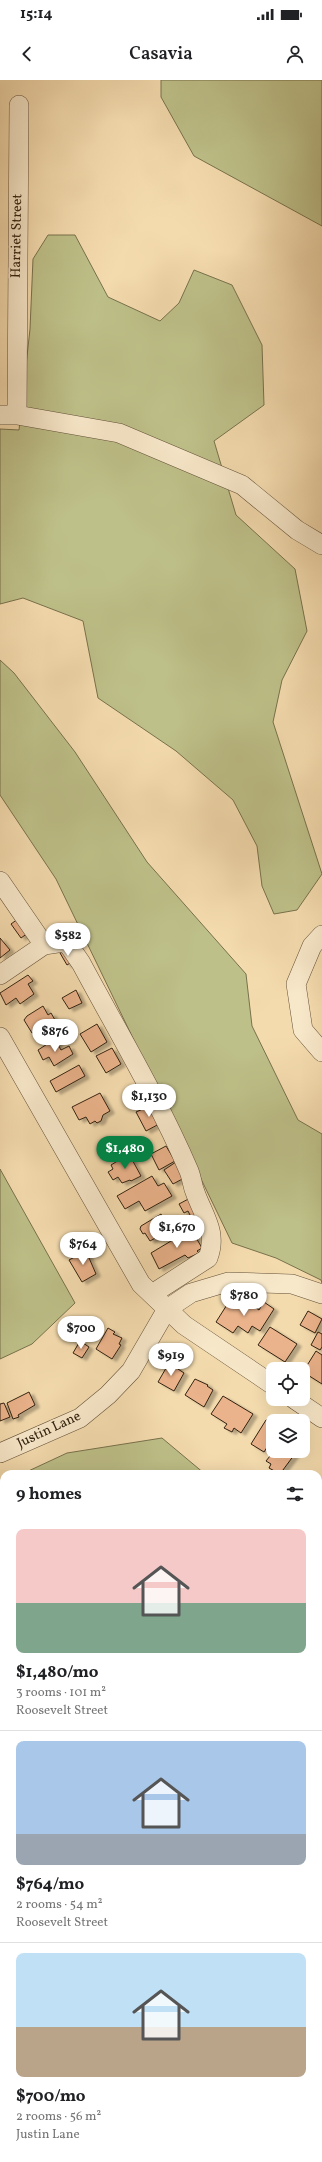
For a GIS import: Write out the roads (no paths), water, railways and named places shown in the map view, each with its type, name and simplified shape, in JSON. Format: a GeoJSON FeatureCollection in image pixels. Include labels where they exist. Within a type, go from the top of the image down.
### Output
{"type":"FeatureCollection","features":[{"type":"Feature","properties":{"kind":"street","name":"Harriet Street"},"geometry":{"type":"LineString","coordinates":[[9,415],[19,105]]}},
{"type":"Feature","properties":{"kind":"street"},"geometry":{"type":"LineString","coordinates":[[9,415],[119,433],[242,484],[297,530],[322,545]]}},
{"type":"Feature","properties":{"kind":"street"},"geometry":{"type":"LineString","coordinates":[[0,881],[44,945]]}},
{"type":"Feature","properties":{"kind":"street"},"geometry":{"type":"LineString","coordinates":[[322,935],[312,946],[296,984],[303,1030],[322,1052]]}},
{"type":"Feature","properties":{"kind":"street"},"geometry":{"type":"LineString","coordinates":[[0,976],[44,945],[64,942],[70,947],[81,963],[153,1093],[190,1173],[195,1192],[208,1218],[212,1249],[208,1258],[152,1294]]}},
{"type":"Feature","properties":{"kind":"street"},"geometry":{"type":"LineString","coordinates":[[0,1037],[141,1284],[184,1325],[266,1380]]}},
{"type":"Feature","properties":{"kind":"street"},"geometry":{"type":"LineString","coordinates":[[167,1309],[191,1293],[228,1282],[292,1284],[322,1294]]}},
{"type":"Feature","properties":{"kind":"street","name":"Justin Lane"},"geometry":{"type":"LineString","coordinates":[[0,1453],[80,1418],[108,1396],[131,1371],[167,1309]]}},
{"type":"Feature","properties":{"kind":"street"},"geometry":{"type":"LineString","coordinates":[[304,1406],[322,1418]]}}]}
